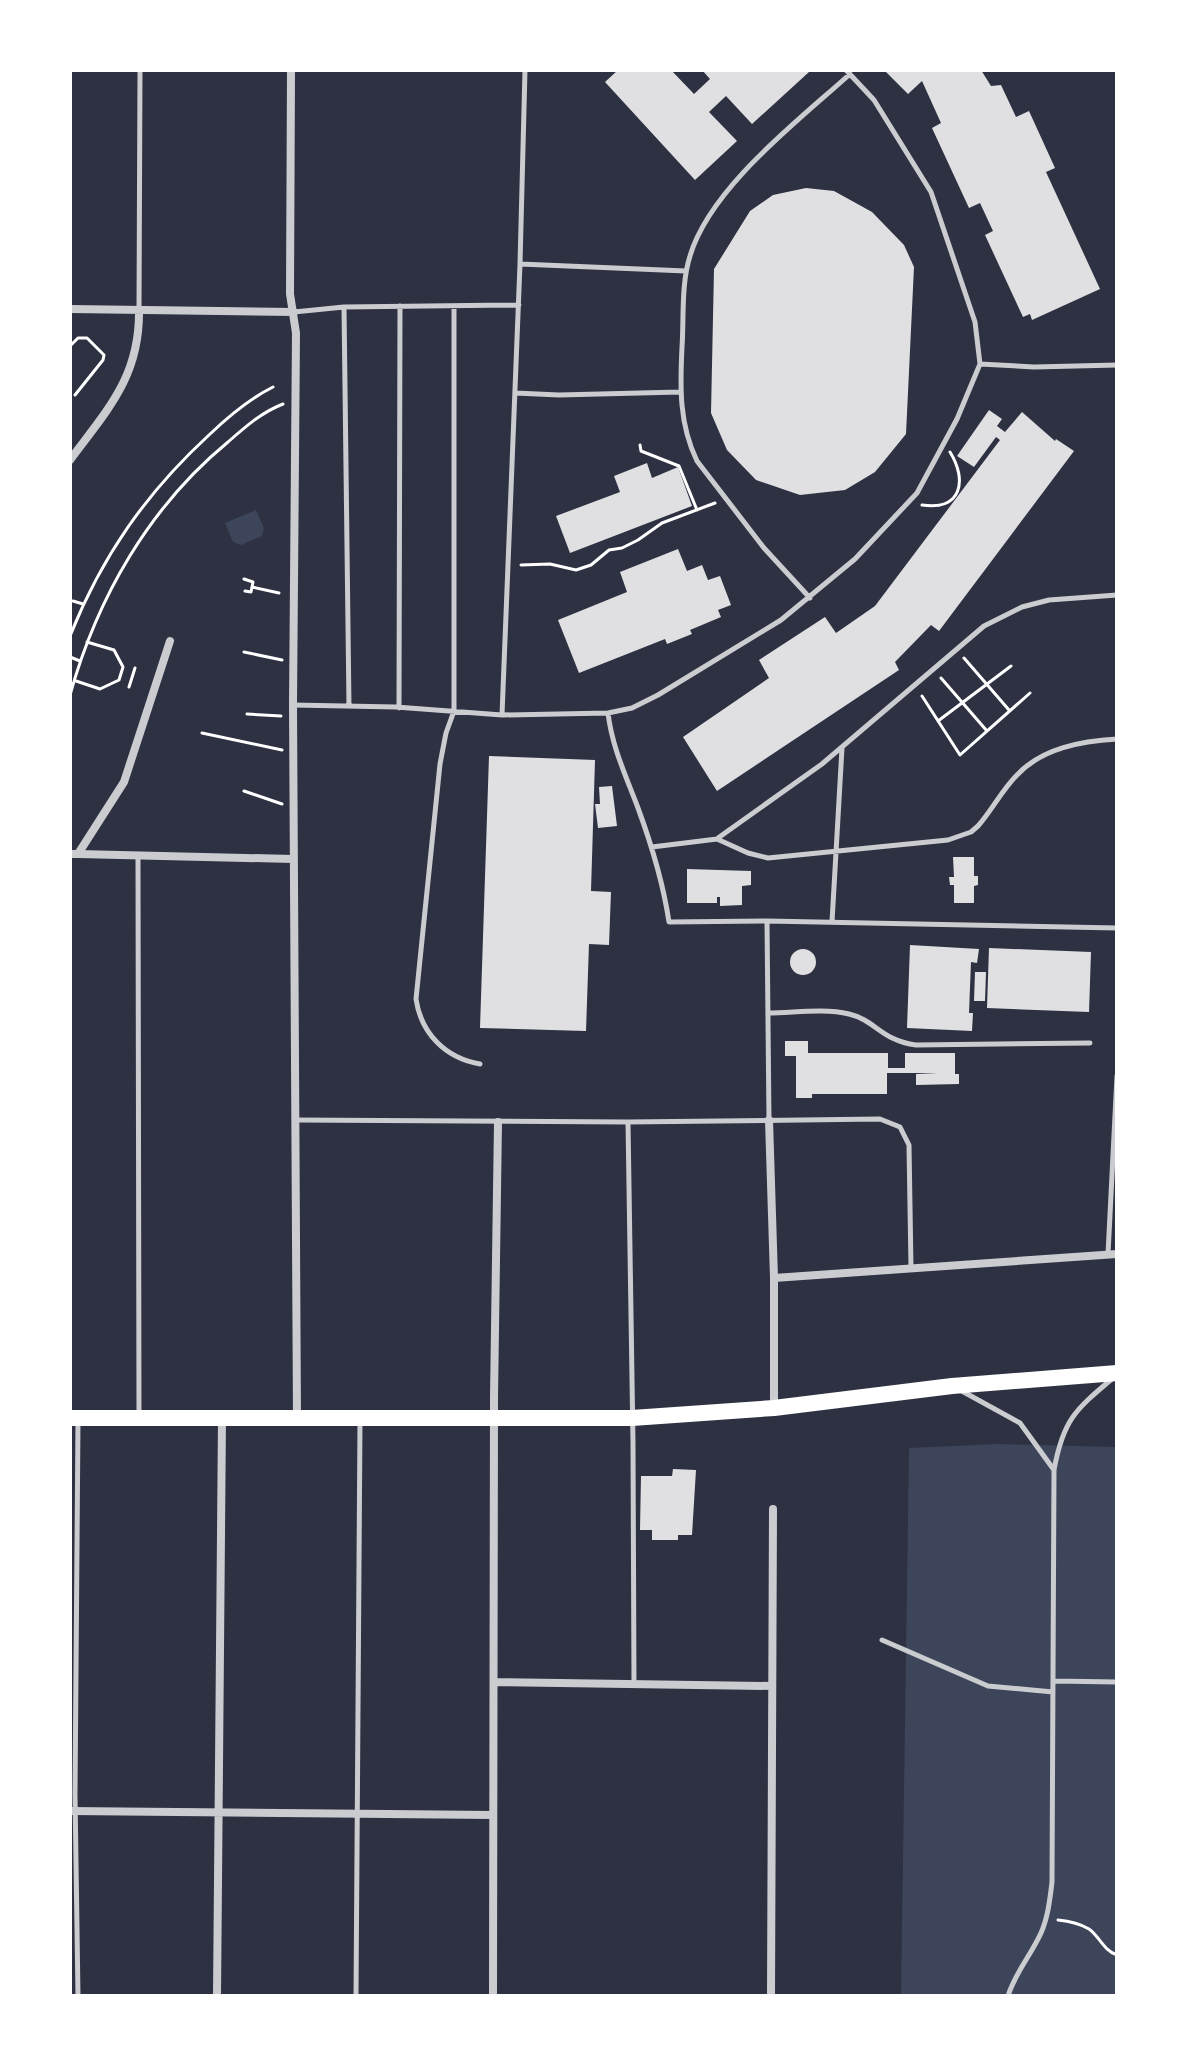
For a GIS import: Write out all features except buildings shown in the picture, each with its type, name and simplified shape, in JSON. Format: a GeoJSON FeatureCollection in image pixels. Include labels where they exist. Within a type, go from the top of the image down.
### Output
{"type":"FeatureCollection","features":[{"type":"Feature","properties":{"kind":"main road"},"geometry":{"type":"LineString","coordinates":[[74,1418],[632,1418],[774,1408],[952,1386],[1117,1374]]}},
{"type":"Feature","properties":{"kind":"street"},"geometry":{"type":"LineString","coordinates":[[291,70],[297,1418]]}},
{"type":"Feature","properties":{"kind":"street"},"geometry":{"type":"LineString","coordinates":[[70,309],[294,312]]}},
{"type":"Feature","properties":{"kind":"street"},"geometry":{"type":"LineString","coordinates":[[70,460],[102,421],[122,388],[137,348],[139,310]]}},
{"type":"Feature","properties":{"kind":"street"},"geometry":{"type":"LineString","coordinates":[[74,854],[124,782],[170,641]]}},
{"type":"Feature","properties":{"kind":"street"},"geometry":{"type":"LineString","coordinates":[[74,854],[293,859]]}},
{"type":"Feature","properties":{"kind":"street"},"geometry":{"type":"LineString","coordinates":[[769,1120],[774,1408]]}},
{"type":"Feature","properties":{"kind":"street"},"geometry":{"type":"LineString","coordinates":[[493,1996],[498,1122]]}},
{"type":"Feature","properties":{"kind":"street"},"geometry":{"type":"LineString","coordinates":[[774,1278],[1113,1255]]}},
{"type":"Feature","properties":{"kind":"street"},"geometry":{"type":"LineString","coordinates":[[217,1996],[222,1418]]}},
{"type":"Feature","properties":{"kind":"street"},"geometry":{"type":"LineString","coordinates":[[771,1996],[773,1509]]}},
{"type":"Feature","properties":{"kind":"street"},"geometry":{"type":"LineString","coordinates":[[495,1682],[772,1686]]}},
{"type":"Feature","properties":{"kind":"street"},"geometry":{"type":"LineString","coordinates":[[73,1811],[493,1815]]}},
{"type":"Feature","properties":{"kind":"lane"},"geometry":{"type":"LineString","coordinates":[[139,310],[140,70]]}},
{"type":"Feature","properties":{"kind":"lane"},"geometry":{"type":"LineString","coordinates":[[502,715],[525,70]]}},
{"type":"Feature","properties":{"kind":"lane"},"geometry":{"type":"LineString","coordinates":[[293,705],[502,715],[608,713],[632,708],[781,620],[810,598],[855,559],[917,493],[980,364],[975,322],[931,192],[874,100],[848,72],[733,185],[698,236],[686,271],[680,392],[691,449],[764,548],[810,598]]}},
{"type":"Feature","properties":{"kind":"lane"},"geometry":{"type":"LineString","coordinates":[[520,264],[686,271]]}},
{"type":"Feature","properties":{"kind":"lane"},"geometry":{"type":"LineString","coordinates":[[294,312],[344,307],[519,305]]}},
{"type":"Feature","properties":{"kind":"lane"},"geometry":{"type":"LineString","coordinates":[[399,708],[400,306]]}},
{"type":"Feature","properties":{"kind":"lane"},"geometry":{"type":"LineString","coordinates":[[454,306],[454,711],[440,764],[416,999],[422,1023],[435,1041],[459,1057],[480,1064]]}},
{"type":"Feature","properties":{"kind":"lane"},"geometry":{"type":"LineString","coordinates":[[344,307],[349,706]]}},
{"type":"Feature","properties":{"kind":"lane"},"geometry":{"type":"LineString","coordinates":[[980,364],[1034,367],[1117,365]]}},
{"type":"Feature","properties":{"kind":"lane"},"geometry":{"type":"LineString","coordinates":[[515,393],[646,395],[680,392]]}},
{"type":"Feature","properties":{"kind":"lane"},"geometry":{"type":"LineString","coordinates":[[652,847],[717,839],[842,747],[984,626],[1022,607],[1049,600],[1117,595]]}},
{"type":"Feature","properties":{"kind":"lane"},"geometry":{"type":"LineString","coordinates":[[608,713],[614,747],[664,886],[669,922],[1117,928]]}},
{"type":"Feature","properties":{"kind":"lane"},"geometry":{"type":"LineString","coordinates":[[717,839],[768,858],[922,844],[962,836],[978,826],[1016,776],[1039,758],[1081,743],[1117,739]]}},
{"type":"Feature","properties":{"kind":"lane"},"geometry":{"type":"LineString","coordinates":[[832,922],[842,747]]}},
{"type":"Feature","properties":{"kind":"lane"},"geometry":{"type":"LineString","coordinates":[[138,856],[139,1417]]}},
{"type":"Feature","properties":{"kind":"lane"},"geometry":{"type":"LineString","coordinates":[[767,921],[769,1120]]}},
{"type":"Feature","properties":{"kind":"lane"},"geometry":{"type":"LineString","coordinates":[[768,1013],[850,1014],[900,1043],[916,1045],[1090,1043]]}},
{"type":"Feature","properties":{"kind":"lane"},"geometry":{"type":"LineString","coordinates":[[1113,1255],[1117,1076]]}},
{"type":"Feature","properties":{"kind":"lane"},"geometry":{"type":"LineString","coordinates":[[295,1120],[628,1122],[880,1119],[900,1127],[909,1145],[911,1269]]}},
{"type":"Feature","properties":{"kind":"lane"},"geometry":{"type":"LineString","coordinates":[[628,1122],[634,1683]]}},
{"type":"Feature","properties":{"kind":"lane"},"geometry":{"type":"LineString","coordinates":[[1008,1996],[1012,1981],[1041,1934],[1052,1882],[1054,1470],[1068,1422],[1079,1407],[1117,1374]]}},
{"type":"Feature","properties":{"kind":"lane"},"geometry":{"type":"LineString","coordinates":[[952,1386],[1020,1423],[1054,1470]]}},
{"type":"Feature","properties":{"kind":"lane"},"geometry":{"type":"LineString","coordinates":[[74,1418],[73,1811],[78,1996]]}},
{"type":"Feature","properties":{"kind":"lane"},"geometry":{"type":"LineString","coordinates":[[356,1996],[360,1419]]}},
{"type":"Feature","properties":{"kind":"lane"},"geometry":{"type":"LineString","coordinates":[[882,1640],[988,1686],[1053,1692]]}},
{"type":"Feature","properties":{"kind":"lane"},"geometry":{"type":"LineString","coordinates":[[1053,1681],[1117,1682]]}},
{"type":"Feature","properties":{"kind":"path"},"geometry":{"type":"LineString","coordinates":[[70,346],[78,338],[87,338],[104,355],[75,395]]}},
{"type":"Feature","properties":{"kind":"path"},"geometry":{"type":"LineString","coordinates":[[70,636],[83,604],[118,538],[185,456],[255,396],[273,387]]}},
{"type":"Feature","properties":{"kind":"path"},"geometry":{"type":"LineString","coordinates":[[70,695],[87,642],[126,560],[166,504],[211,455],[256,418],[294,399]]}},
{"type":"Feature","properties":{"kind":"path"},"geometry":{"type":"LineString","coordinates":[[908,502],[933,506],[957,495],[961,488],[959,466],[944,442]]}},
{"type":"Feature","properties":{"kind":"path"},"geometry":{"type":"LineString","coordinates":[[640,445],[641,451],[679,466],[697,510]]}},
{"type":"Feature","properties":{"kind":"path"},"geometry":{"type":"LineString","coordinates":[[508,565],[550,564],[576,570],[591,565],[609,550],[622,548],[662,523],[726,498]]}},
{"type":"Feature","properties":{"kind":"path"},"geometry":{"type":"LineString","coordinates":[[244,579],[253,582],[251,592],[245,591]]}},
{"type":"Feature","properties":{"kind":"path"},"geometry":{"type":"LineString","coordinates":[[252,587],[272,592]]}},
{"type":"Feature","properties":{"kind":"path"},"geometry":{"type":"LineString","coordinates":[[73,601],[83,604]]}},
{"type":"Feature","properties":{"kind":"path"},"geometry":{"type":"LineString","coordinates":[[70,617],[77,620]]}},
{"type":"Feature","properties":{"kind":"path"},"geometry":{"type":"LineString","coordinates":[[74,680],[100,689],[119,680],[123,667],[114,650],[87,642]]}},
{"type":"Feature","properties":{"kind":"path"},"geometry":{"type":"LineString","coordinates":[[956,649],[1010,711]]}},
{"type":"Feature","properties":{"kind":"path"},"geometry":{"type":"LineString","coordinates":[[244,652],[294,662]]}},
{"type":"Feature","properties":{"kind":"path"},"geometry":{"type":"LineString","coordinates":[[70,657],[80,661]]}},
{"type":"Feature","properties":{"kind":"path"},"geometry":{"type":"LineString","coordinates":[[938,721],[1011,666]]}},
{"type":"Feature","properties":{"kind":"path"},"geometry":{"type":"LineString","coordinates":[[129,687],[135,668]]}},
{"type":"Feature","properties":{"kind":"path"},"geometry":{"type":"LineString","coordinates":[[933,669],[987,731]]}},
{"type":"Feature","properties":{"kind":"path"},"geometry":{"type":"LineString","coordinates":[[120,674],[132,677]]}},
{"type":"Feature","properties":{"kind":"path"},"geometry":{"type":"LineString","coordinates":[[915,684],[960,755],[1030,693]]}},
{"type":"Feature","properties":{"kind":"path"},"geometry":{"type":"LineString","coordinates":[[247,714],[293,716]]}},
{"type":"Feature","properties":{"kind":"path"},"geometry":{"type":"LineString","coordinates":[[202,733],[293,752]]}},
{"type":"Feature","properties":{"kind":"path"},"geometry":{"type":"LineString","coordinates":[[244,791],[293,808]]}},
{"type":"Feature","properties":{"kind":"path"},"geometry":{"type":"LineString","coordinates":[[1046,1918],[1072,1922],[1090,1930],[1107,1952],[1117,1955]]}},
{"type":"Feature","properties":{"kind":"shaded area"},"geometry":{"type":"Polygon","coordinates":[[[256,510],[264,528],[262,536],[241,545],[233,542],[225,523],[256,510]]]}},
{"type":"Feature","properties":{"kind":"shaded area"},"geometry":{"type":"Polygon","coordinates":[[[998,1444],[1117,1447],[1117,1996],[901,1996],[909,1448],[998,1444]]]}}]}
